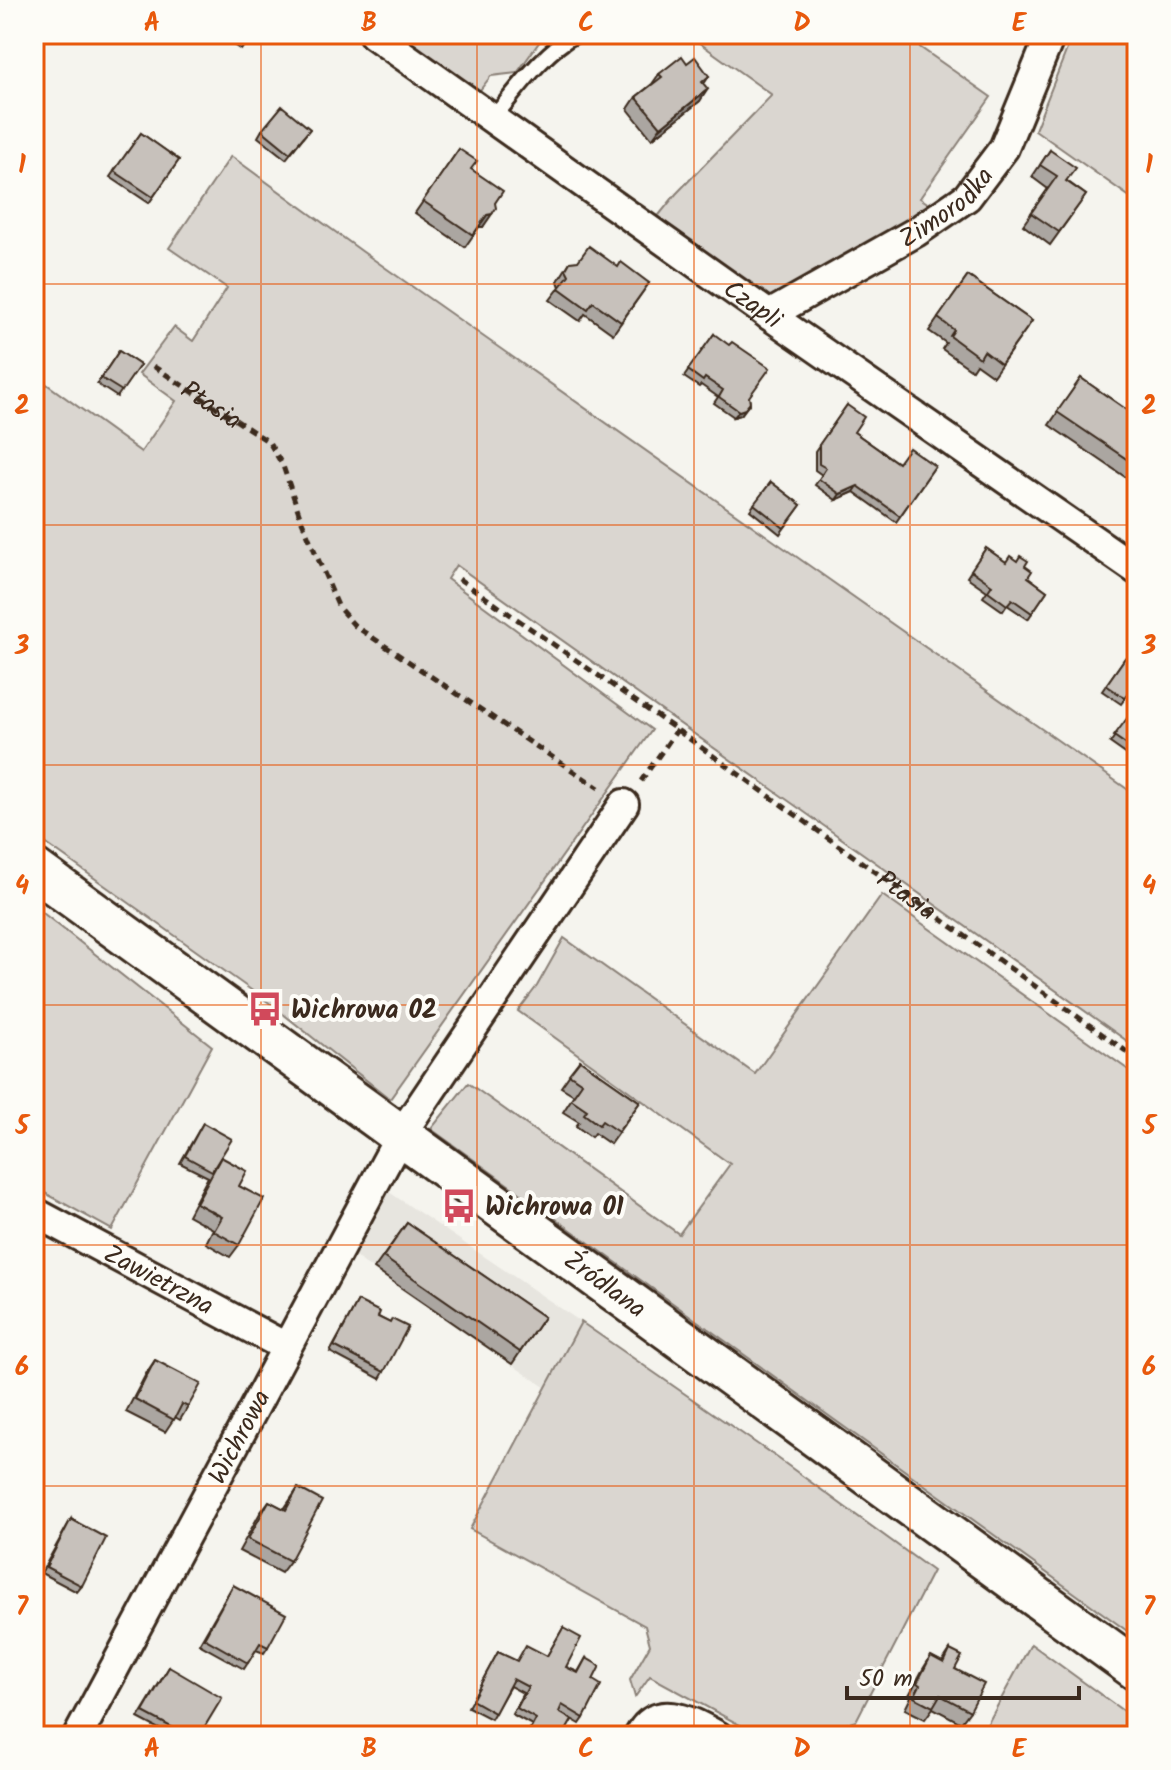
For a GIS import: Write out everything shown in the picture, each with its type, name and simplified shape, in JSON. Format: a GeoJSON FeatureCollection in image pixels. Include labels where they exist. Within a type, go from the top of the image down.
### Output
{"type":"FeatureCollection","features":[{"type":"Feature","properties":{"kind":"main road","name":"Źródlana"},"geometry":{"type":"LineString","coordinates":[[34,869],[1137,1670]]}},
{"type":"Feature","properties":{"kind":"street","name":"Czapli"},"geometry":{"type":"LineString","coordinates":[[373,34],[769,315],[1137,570]]}},
{"type":"Feature","properties":{"kind":"street","name":"Zimorodka"},"geometry":{"type":"LineString","coordinates":[[769,315],[948,213],[967,197],[1004,148],[1051,34]]}},
{"type":"Feature","properties":{"kind":"street"},"geometry":{"type":"LineString","coordinates":[[400,1136],[624,804]]}},
{"type":"Feature","properties":{"kind":"street","name":"Wichrowa"},"geometry":{"type":"LineString","coordinates":[[78,1736],[400,1136]]}},
{"type":"Feature","properties":{"kind":"street","name":"Zawietrzna"},"geometry":{"type":"LineString","coordinates":[[34,1212],[286,1347]]}},
{"type":"Feature","properties":{"kind":"street"},"geometry":{"type":"LineString","coordinates":[[639,1736],[642,1729],[654,1721],[681,1716],[718,1736]]}},
{"type":"Feature","properties":{"kind":"lane"},"geometry":{"type":"LineString","coordinates":[[493,118],[539,64],[576,34]]}},
{"type":"Feature","properties":{"kind":"path","name":"Ptasia"},"geometry":{"type":"LineString","coordinates":[[153,366],[269,442],[283,466],[301,519],[342,613],[355,626],[624,804]]}},
{"type":"Feature","properties":{"kind":"path","name":"Ptasia"},"geometry":{"type":"LineString","coordinates":[[459,579],[677,730],[1137,1059]]}},
{"type":"Feature","properties":{"kind":"path"},"geometry":{"type":"LineString","coordinates":[[624,804],[677,730]]}},
{"type":"Feature","properties":{"kind":"shaded area"},"geometry":{"type":"Polygon","coordinates":[[[392,34],[545,34],[517,73],[491,76],[477,94],[392,34]]]}},
{"type":"Feature","properties":{"kind":"shaded area"},"geometry":{"type":"Polygon","coordinates":[[[687,34],[901,34],[991,97],[920,198],[929,204],[903,227],[777,298],[760,294],[655,220],[676,194],[772,95],[687,34]]]}},
{"type":"Feature","properties":{"kind":"shaded area"},"geometry":{"type":"Polygon","coordinates":[[[1073,34],[1137,34],[1137,202],[1035,130],[1073,34]]]}},
{"type":"Feature","properties":{"kind":"shaded area"},"geometry":{"type":"Polygon","coordinates":[[[231,156],[1137,796],[1137,1048],[456,565],[447,579],[652,730],[390,1099],[268,1002],[34,835],[34,375],[141,452],[176,401],[139,374],[174,327],[193,341],[227,288],[169,248],[231,156]]]}},
{"type":"Feature","properties":{"kind":"shaded area"},"geometry":{"type":"Polygon","coordinates":[[[882,895],[1137,1076],[1137,1638],[431,1129],[468,1083],[679,1234],[730,1164],[518,1011],[537,986],[564,938],[755,1074],[882,895]]]}},
{"type":"Feature","properties":{"kind":"shaded area"},"geometry":{"type":"Polygon","coordinates":[[[34,906],[212,1046],[112,1230],[34,1187],[34,906]]]}},
{"type":"Feature","properties":{"kind":"shaded area"},"geometry":{"type":"Polygon","coordinates":[[[389,1192],[581,1322],[546,1388],[354,1256],[389,1192]]]}},
{"type":"Feature","properties":{"kind":"shaded area"},"geometry":{"type":"Polygon","coordinates":[[[581,1322],[779,1459],[933,1571],[856,1721],[808,1736],[760,1736],[650,1676],[635,1697],[630,1680],[650,1645],[645,1626],[470,1529],[581,1322]]]}},
{"type":"Feature","properties":{"kind":"shaded area"},"geometry":{"type":"Polygon","coordinates":[[[1031,1644],[1137,1721],[1137,1736],[981,1736],[1031,1644]]]}},
{"type":"Feature","properties":{"kind":"building"},"geometry":{"type":"Polygon","coordinates":[[[232,34],[252,34],[245,43],[232,34]]]}},
{"type":"Feature","properties":{"kind":"building"},"geometry":{"type":"Polygon","coordinates":[[[682,56],[687,63],[695,57],[709,76],[702,82],[708,89],[661,127],[636,97],[682,56]]]}},
{"type":"Feature","properties":{"kind":"building"},"geometry":{"type":"Polygon","coordinates":[[[282,106],[310,129],[290,153],[262,130],[282,106]]]}},
{"type":"Feature","properties":{"kind":"building"},"geometry":{"type":"Polygon","coordinates":[[[141,133],[179,160],[153,197],[114,171],[141,133]]]}},
{"type":"Feature","properties":{"kind":"building"},"geometry":{"type":"Polygon","coordinates":[[[459,149],[477,161],[471,169],[503,191],[492,214],[487,215],[473,235],[423,201],[459,149]]]}},
{"type":"Feature","properties":{"kind":"building"},"geometry":{"type":"Polygon","coordinates":[[[1050,150],[1076,168],[1066,181],[1086,195],[1059,232],[1031,213],[1057,176],[1040,165],[1050,150]]]}},
{"type":"Feature","properties":{"kind":"building"},"geometry":{"type":"Polygon","coordinates":[[[589,246],[618,267],[621,262],[649,283],[621,322],[593,302],[588,309],[559,288],[569,275],[566,269],[570,262],[578,261],[589,246]]]}},
{"type":"Feature","properties":{"kind":"building"},"geometry":{"type":"Polygon","coordinates":[[[968,276],[1032,321],[1001,364],[984,351],[980,358],[950,336],[954,330],[938,318],[968,276]]]}},
{"type":"Feature","properties":{"kind":"building"},"geometry":{"type":"Polygon","coordinates":[[[714,334],[729,345],[732,342],[770,368],[749,397],[750,403],[745,409],[739,411],[719,397],[723,390],[688,370],[714,334]]]}},
{"type":"Feature","properties":{"kind":"building"},"geometry":{"type":"Polygon","coordinates":[[[119,351],[140,365],[122,391],[101,378],[119,351]]]}},
{"type":"Feature","properties":{"kind":"building"},"geometry":{"type":"Polygon","coordinates":[[[1081,378],[1137,417],[1137,466],[1057,412],[1081,378]]]}},
{"type":"Feature","properties":{"kind":"building"},"geometry":{"type":"Polygon","coordinates":[[[847,405],[864,417],[854,432],[898,463],[909,448],[935,466],[900,516],[858,486],[840,494],[819,479],[826,468],[819,464],[819,445],[847,405]]]}},
{"type":"Feature","properties":{"kind":"building"},"geometry":{"type":"Polygon","coordinates":[[[771,482],[801,505],[784,528],[754,504],[771,482]]]}},
{"type":"Feature","properties":{"kind":"building"},"geometry":{"type":"Polygon","coordinates":[[[986,548],[1006,562],[1010,556],[1017,561],[1020,556],[1028,561],[1025,566],[1032,571],[1028,577],[1047,591],[1032,613],[1012,599],[1007,605],[988,591],[992,585],[971,570],[986,548]]]}},
{"type":"Feature","properties":{"kind":"building"},"geometry":{"type":"Polygon","coordinates":[[[1125,658],[1137,667],[1137,681],[1125,698],[1106,685],[1125,658]]]}},
{"type":"Feature","properties":{"kind":"building"},"geometry":{"type":"Polygon","coordinates":[[[1137,705],[1137,752],[1114,736],[1137,705]]]}},
{"type":"Feature","properties":{"kind":"building"},"geometry":{"type":"Polygon","coordinates":[[[580,1060],[640,1102],[618,1132],[602,1121],[599,1125],[584,1114],[587,1110],[571,1099],[582,1083],[569,1074],[580,1060]]]}},
{"type":"Feature","properties":{"kind":"building"},"geometry":{"type":"Polygon","coordinates":[[[203,1123],[232,1139],[212,1171],[185,1156],[203,1123]]]}},
{"type":"Feature","properties":{"kind":"building"},"geometry":{"type":"Polygon","coordinates":[[[221,1157],[247,1171],[239,1186],[264,1199],[239,1245],[214,1231],[222,1217],[196,1203],[221,1157]]]}},
{"type":"Feature","properties":{"kind":"building"},"geometry":{"type":"Polygon","coordinates":[[[407,1223],[544,1317],[520,1352],[383,1257],[407,1223]]]}},
{"type":"Feature","properties":{"kind":"building"},"geometry":{"type":"Polygon","coordinates":[[[358,1301],[380,1312],[378,1317],[390,1323],[392,1319],[408,1327],[384,1372],[334,1346],[358,1301]]]}},
{"type":"Feature","properties":{"kind":"building"},"geometry":{"type":"Polygon","coordinates":[[[155,1360],[201,1384],[188,1407],[182,1404],[174,1420],[135,1399],[155,1360]]]}},
{"type":"Feature","properties":{"kind":"building"},"geometry":{"type":"Polygon","coordinates":[[[298,1488],[322,1501],[290,1561],[248,1539],[269,1501],[286,1510],[298,1488]]]}},
{"type":"Feature","properties":{"kind":"building"},"geometry":{"type":"Polygon","coordinates":[[[71,1519],[106,1538],[82,1586],[46,1567],[71,1519]]]}},
{"type":"Feature","properties":{"kind":"building"},"geometry":{"type":"Polygon","coordinates":[[[233,1585],[286,1614],[268,1647],[260,1643],[248,1663],[204,1638],[233,1585]]]}},
{"type":"Feature","properties":{"kind":"building"},"geometry":{"type":"Polygon","coordinates":[[[563,1628],[581,1638],[566,1667],[578,1673],[586,1658],[600,1666],[593,1680],[601,1685],[584,1718],[562,1705],[559,1712],[572,1720],[563,1736],[527,1736],[536,1719],[517,1708],[528,1687],[513,1679],[495,1713],[472,1700],[498,1652],[517,1661],[526,1645],[547,1656],[563,1628]]]}},
{"type":"Feature","properties":{"kind":"building"},"geometry":{"type":"Polygon","coordinates":[[[950,1650],[962,1656],[955,1669],[984,1684],[970,1711],[940,1695],[933,1707],[914,1697],[920,1685],[917,1683],[931,1656],[944,1663],[950,1650]]]}},
{"type":"Feature","properties":{"kind":"building"},"geometry":{"type":"Polygon","coordinates":[[[169,1667],[222,1698],[199,1736],[188,1736],[143,1712],[169,1667]]]}},
{"type":"Feature","properties":{"kind":"place","name":"Wichrowa 02"},"geometry":{"type":"Point","coordinates":[265,1009]}},
{"type":"Feature","properties":{"kind":"place","name":"Wichrowa 01"},"geometry":{"type":"Point","coordinates":[459,1206]}}]}
